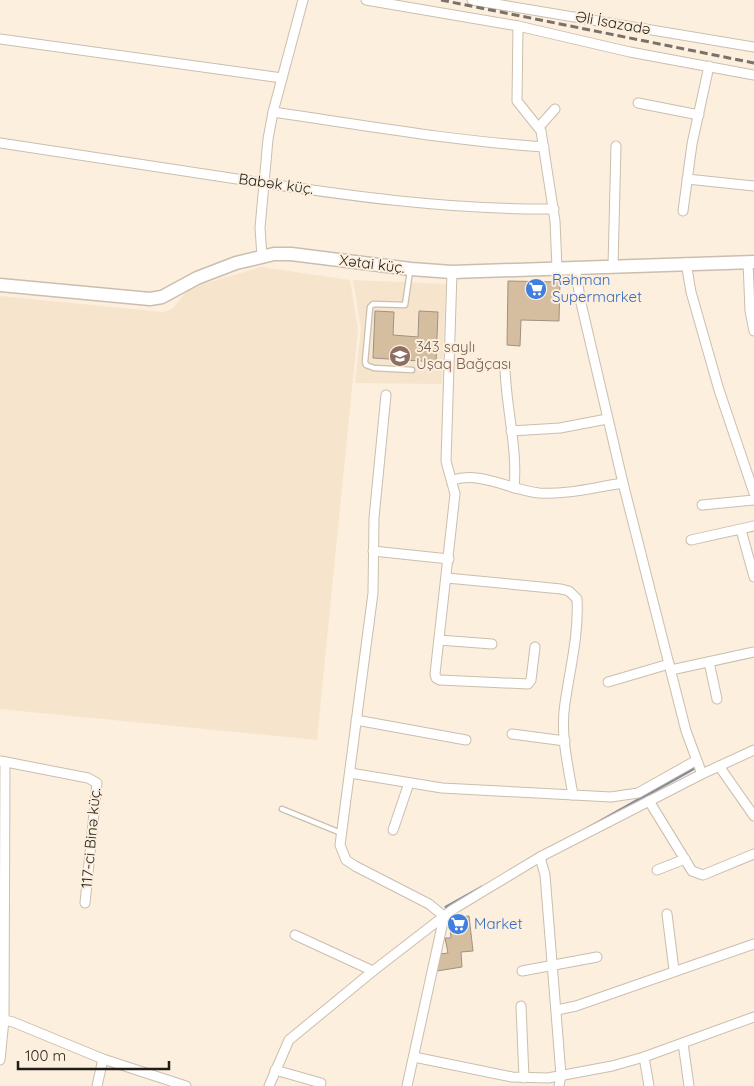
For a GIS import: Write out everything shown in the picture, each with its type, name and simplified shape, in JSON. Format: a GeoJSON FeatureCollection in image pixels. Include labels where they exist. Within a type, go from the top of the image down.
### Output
{"type":"FeatureCollection","features":[{"type":"Feature","properties":{"kind":"street"},"geometry":{"type":"LineString","coordinates":[[262,256],[260,228],[273,112],[303,0]]}},
{"type":"Feature","properties":{"kind":"street"},"geometry":{"type":"LineString","coordinates":[[366,0],[518,26],[630,52],[754,75]]}},
{"type":"Feature","properties":{"kind":"street","name":"Əli İsazadə"},"geometry":{"type":"LineString","coordinates":[[472,0],[754,47]]}},
{"type":"Feature","properties":{"kind":"street"},"geometry":{"type":"LineString","coordinates":[[518,26],[517,102],[539,127],[554,209],[557,268]]}},
{"type":"Feature","properties":{"kind":"street"},"geometry":{"type":"LineString","coordinates":[[0,38],[282,78]]}},
{"type":"Feature","properties":{"kind":"street"},"geometry":{"type":"LineString","coordinates":[[683,211],[687,179],[710,66]]}},
{"type":"Feature","properties":{"kind":"street"},"geometry":{"type":"LineString","coordinates":[[638,103],[699,115]]}},
{"type":"Feature","properties":{"kind":"street"},"geometry":{"type":"LineString","coordinates":[[539,127],[555,109]]}},
{"type":"Feature","properties":{"kind":"street"},"geometry":{"type":"LineString","coordinates":[[273,112],[425,135],[544,148]]}},
{"type":"Feature","properties":{"kind":"street","name":"Babək küç."},"geometry":{"type":"LineString","coordinates":[[0,143],[264,183],[443,206],[554,209]]}},
{"type":"Feature","properties":{"kind":"street"},"geometry":{"type":"LineString","coordinates":[[613,266],[616,146]]}},
{"type":"Feature","properties":{"kind":"street"},"geometry":{"type":"LineString","coordinates":[[687,179],[754,186]]}},
{"type":"Feature","properties":{"kind":"street","name":"Xətai küç."},"geometry":{"type":"LineString","coordinates":[[0,285],[150,299],[162,297],[216,270],[262,256],[283,253],[411,269],[452,272],[751,262]]}},
{"type":"Feature","properties":{"kind":"street"},"geometry":{"type":"LineString","coordinates":[[751,262],[750,311],[754,331]]}},
{"type":"Feature","properties":{"kind":"street"},"geometry":{"type":"LineString","coordinates":[[686,263],[691,292],[719,390],[754,493]]}},
{"type":"Feature","properties":{"kind":"street"},"geometry":{"type":"LineString","coordinates":[[575,268],[623,483],[695,761],[702,774]]}},
{"type":"Feature","properties":{"kind":"street"},"geometry":{"type":"LineString","coordinates":[[452,272],[446,461],[453,480],[455,494],[436,678],[440,680],[528,684],[531,680],[535,648]]}},
{"type":"Feature","properties":{"kind":"street"},"geometry":{"type":"LineString","coordinates":[[505,368],[514,488]]}},
{"type":"Feature","properties":{"kind":"street"},"geometry":{"type":"LineString","coordinates":[[386,395],[373,551],[373,593],[340,845],[346,860],[429,904],[444,917]]}},
{"type":"Feature","properties":{"kind":"street"},"geometry":{"type":"LineString","coordinates":[[511,431],[560,428],[608,420]]}},
{"type":"Feature","properties":{"kind":"street"},"geometry":{"type":"LineString","coordinates":[[453,480],[467,477],[478,478],[514,488],[553,494],[623,483]]}},
{"type":"Feature","properties":{"kind":"street"},"geometry":{"type":"LineString","coordinates":[[702,505],[754,500]]}},
{"type":"Feature","properties":{"kind":"street"},"geometry":{"type":"LineString","coordinates":[[691,540],[754,526]]}},
{"type":"Feature","properties":{"kind":"street"},"geometry":{"type":"LineString","coordinates":[[741,530],[754,577]]}},
{"type":"Feature","properties":{"kind":"street"},"geometry":{"type":"LineString","coordinates":[[373,551],[449,559]]}},
{"type":"Feature","properties":{"kind":"street"},"geometry":{"type":"LineString","coordinates":[[447,578],[561,589],[574,595],[578,606],[571,678],[565,703],[565,741],[573,796]]}},
{"type":"Feature","properties":{"kind":"street"},"geometry":{"type":"LineString","coordinates":[[439,640],[492,644]]}},
{"type":"Feature","properties":{"kind":"street"},"geometry":{"type":"LineString","coordinates":[[608,682],[670,667],[709,662],[754,652]]}},
{"type":"Feature","properties":{"kind":"street"},"geometry":{"type":"LineString","coordinates":[[709,662],[717,699]]}},
{"type":"Feature","properties":{"kind":"street"},"geometry":{"type":"LineString","coordinates":[[356,720],[466,740]]}},
{"type":"Feature","properties":{"kind":"street"},"geometry":{"type":"LineString","coordinates":[[512,734],[565,741]]}},
{"type":"Feature","properties":{"kind":"street"},"geometry":{"type":"LineString","coordinates":[[269,1086],[288,1040],[373,971],[461,904],[540,857],[702,774],[754,750]]}},
{"type":"Feature","properties":{"kind":"street"},"geometry":{"type":"LineString","coordinates":[[0,1060],[2,1020],[3,761]]}},
{"type":"Feature","properties":{"kind":"street","name":"117-ci Binə küç."},"geometry":{"type":"LineString","coordinates":[[3,761],[88,778],[97,783],[85,903]]}},
{"type":"Feature","properties":{"kind":"street"},"geometry":{"type":"LineString","coordinates":[[350,773],[467,790],[573,796],[628,796],[638,793],[695,761]]}},
{"type":"Feature","properties":{"kind":"street"},"geometry":{"type":"LineString","coordinates":[[719,766],[754,816]]}},
{"type":"Feature","properties":{"kind":"street"},"geometry":{"type":"LineString","coordinates":[[393,830],[409,783]]}},
{"type":"Feature","properties":{"kind":"street"},"geometry":{"type":"LineString","coordinates":[[649,801],[692,870],[703,875],[754,854]]}},
{"type":"Feature","properties":{"kind":"street"},"geometry":{"type":"LineString","coordinates":[[540,857],[546,876],[557,1010],[561,1075],[559,1086]]}},
{"type":"Feature","properties":{"kind":"street"},"geometry":{"type":"LineString","coordinates":[[657,870],[686,859]]}},
{"type":"Feature","properties":{"kind":"street"},"geometry":{"type":"LineString","coordinates":[[667,914],[674,970]]}},
{"type":"Feature","properties":{"kind":"street"},"geometry":{"type":"LineString","coordinates":[[407,1086],[444,917]]}},
{"type":"Feature","properties":{"kind":"street"},"geometry":{"type":"LineString","coordinates":[[295,934],[373,971]]}},
{"type":"Feature","properties":{"kind":"street"},"geometry":{"type":"LineString","coordinates":[[557,1010],[576,1006],[674,970],[754,944]]}},
{"type":"Feature","properties":{"kind":"street"},"geometry":{"type":"LineString","coordinates":[[522,971],[597,957]]}},
{"type":"Feature","properties":{"kind":"street"},"geometry":{"type":"LineString","coordinates":[[521,1006],[524,1078]]}},
{"type":"Feature","properties":{"kind":"street"},"geometry":{"type":"LineString","coordinates":[[414,1056],[524,1078],[561,1075],[612,1066],[644,1057],[754,1017]]}},
{"type":"Feature","properties":{"kind":"street"},"geometry":{"type":"LineString","coordinates":[[2,1020],[103,1059],[186,1086]]}},
{"type":"Feature","properties":{"kind":"street"},"geometry":{"type":"LineString","coordinates":[[683,1043],[689,1086]]}},
{"type":"Feature","properties":{"kind":"street"},"geometry":{"type":"LineString","coordinates":[[644,1057],[649,1086]]}},
{"type":"Feature","properties":{"kind":"street"},"geometry":{"type":"LineString","coordinates":[[97,1086],[103,1059]]}},
{"type":"Feature","properties":{"kind":"street"},"geometry":{"type":"LineString","coordinates":[[275,1070],[321,1083]]}},
{"type":"Feature","properties":{"kind":"lane"},"geometry":{"type":"LineString","coordinates":[[411,269],[405,305],[374,304],[370,307],[365,362],[366,365],[374,368],[412,370]]}},
{"type":"Feature","properties":{"kind":"lane"},"geometry":{"type":"LineString","coordinates":[[282,809],[341,832]]}},
{"type":"Feature","properties":{"kind":"shaded area"},"geometry":{"type":"Polygon","coordinates":[[[261,267],[350,280],[358,329],[317,740],[0,709],[0,296],[163,312],[172,309],[187,291],[193,287],[261,267]]]}},
{"type":"Feature","properties":{"kind":"shaded area","name":"343 saylı Uşaq Bağçası"},"geometry":{"type":"Polygon","coordinates":[[[353,280],[446,284],[442,384],[355,383],[361,329],[353,280]]]}},
{"type":"Feature","properties":{"kind":"building"},"geometry":{"type":"Polygon","coordinates":[[[508,281],[560,282],[559,321],[521,320],[520,346],[507,345],[508,281]]]}},
{"type":"Feature","properties":{"kind":"building"},"geometry":{"type":"Polygon","coordinates":[[[375,311],[394,312],[393,335],[418,337],[419,311],[438,312],[436,362],[373,358],[375,311]]]}},
{"type":"Feature","properties":{"kind":"building"},"geometry":{"type":"Polygon","coordinates":[[[469,916],[473,951],[461,952],[462,967],[437,971],[440,954],[448,953],[445,938],[451,938],[449,918],[469,916]]]}},
{"type":"Feature","properties":{"kind":"waterway"},"geometry":{"type":"LineString","coordinates":[[588,828],[693,769]]}},
{"type":"Feature","properties":{"kind":"waterway"},"geometry":{"type":"LineString","coordinates":[[446,907],[482,887]]}},
{"type":"Feature","properties":{"kind":"railway"},"geometry":{"type":"LineString","coordinates":[[441,0],[754,63]]}},
{"type":"Feature","properties":{"kind":"place","name":"Rəhman Supermarket"},"geometry":{"type":"Point","coordinates":[536,289]}},
{"type":"Feature","properties":{"kind":"place","name":"343 saylı Uşaq Bağçası"},"geometry":{"type":"Point","coordinates":[400,356]}},
{"type":"Feature","properties":{"kind":"place","name":"Market"},"geometry":{"type":"Point","coordinates":[458,924]}}]}
